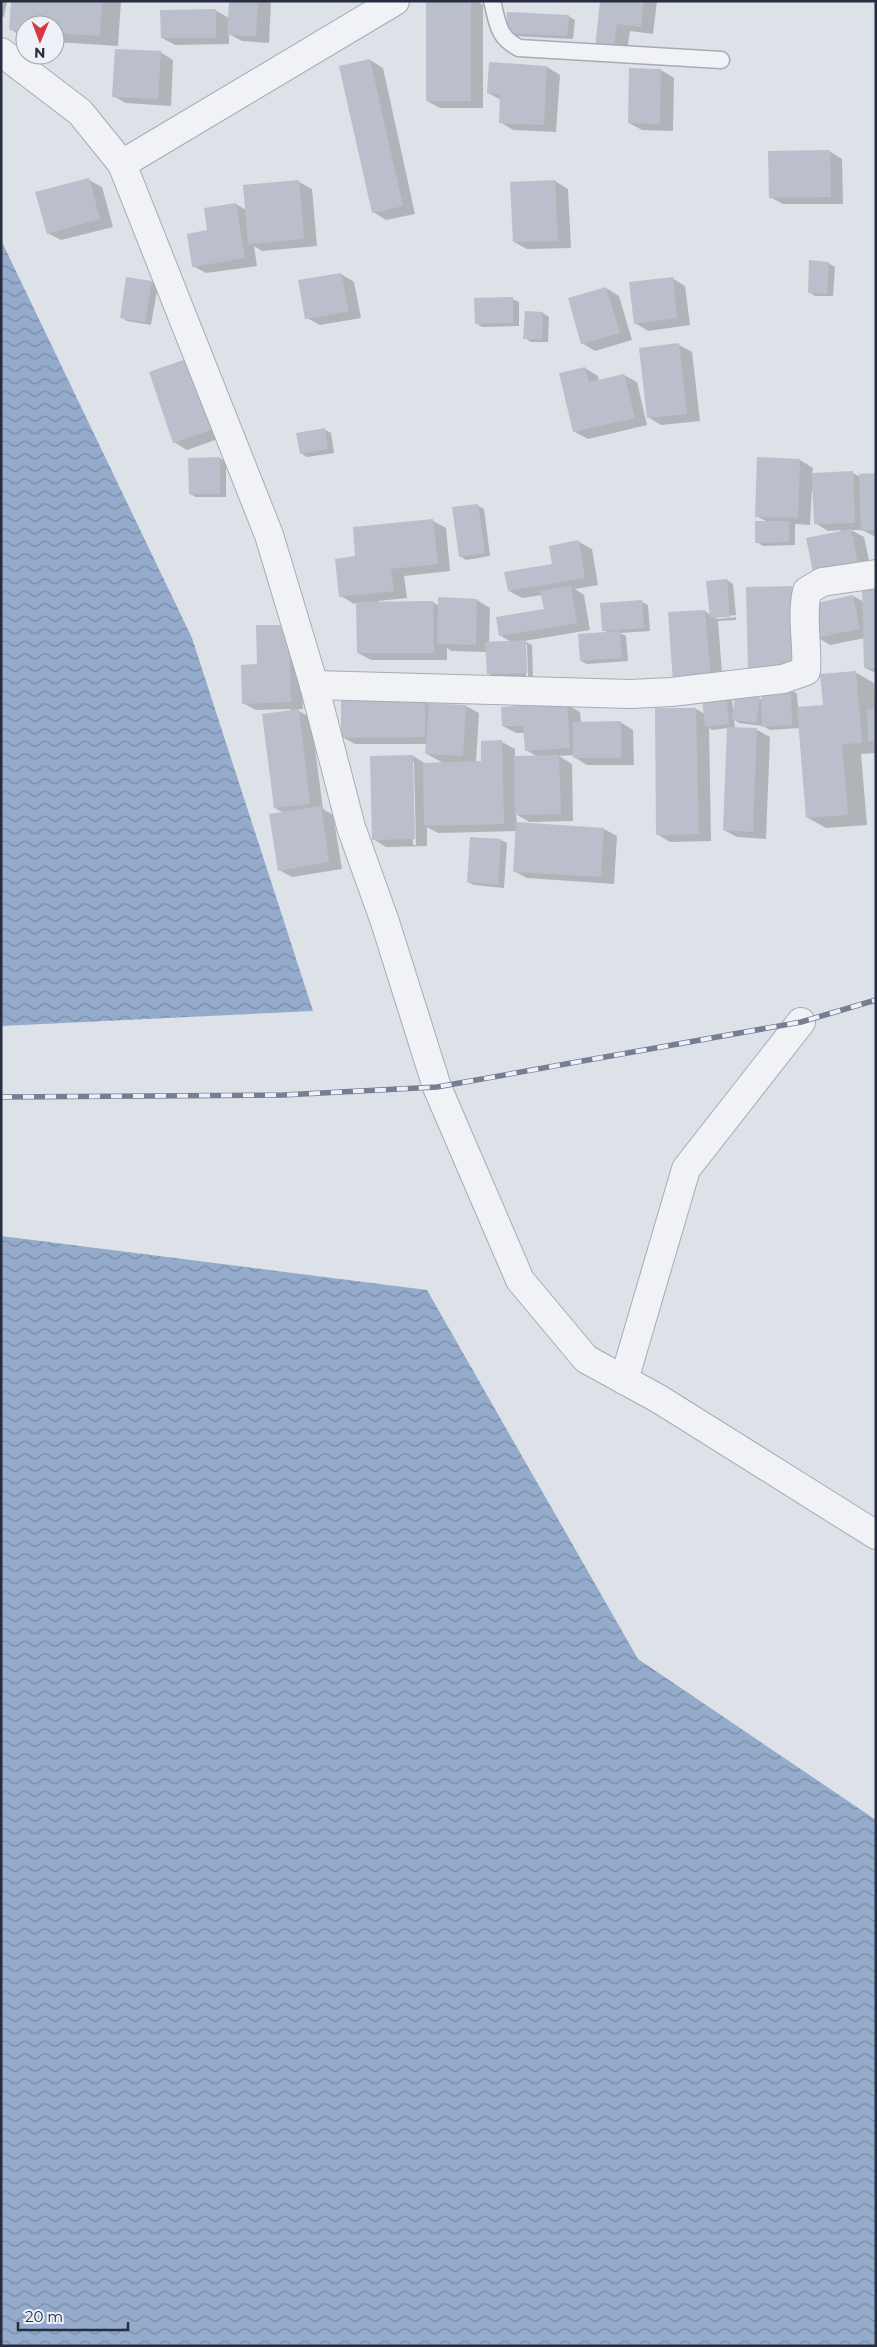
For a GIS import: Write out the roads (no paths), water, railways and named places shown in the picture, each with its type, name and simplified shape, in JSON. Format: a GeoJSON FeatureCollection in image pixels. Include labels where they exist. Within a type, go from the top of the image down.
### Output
{"type":"FeatureCollection","features":[{"type":"Feature","properties":{"kind":"street"},"geometry":{"type":"LineString","coordinates":[[122,164],[395,1]]}},
{"type":"Feature","properties":{"kind":"street"},"geometry":{"type":"LineString","coordinates":[[1,52],[80,112],[122,164],[270,536],[314,685],[350,827],[385,922],[437,1087],[520,1280],[586,1359],[659,1399],[876,1535]]}},
{"type":"Feature","properties":{"kind":"street"},"geometry":{"type":"LineString","coordinates":[[314,685],[630,694],[671,692],[783,679],[806,671],[807,654],[804,604],[807,591],[822,582],[876,574]]}},
{"type":"Feature","properties":{"kind":"street"},"geometry":{"type":"LineString","coordinates":[[624,1380],[686,1170],[801,1022]]}},
{"type":"Feature","properties":{"kind":"lane"},"geometry":{"type":"LineString","coordinates":[[492,1],[499,29],[506,41],[519,48],[721,60]]}},
{"type":"Feature","properties":{"kind":"water"},"geometry":{"type":"Polygon","coordinates":[[[1,240],[192,638],[313,1011],[1,1026],[1,240]]]}},
{"type":"Feature","properties":{"kind":"water"},"geometry":{"type":"Polygon","coordinates":[[[1,1236],[427,1290],[638,1659],[876,1820],[876,2346],[1,2346],[1,1236]]]}},
{"type":"Feature","properties":{"kind":"railway"},"geometry":{"type":"LineString","coordinates":[[1,1097],[283,1095],[437,1087],[801,1022],[876,1000]]}}]}
